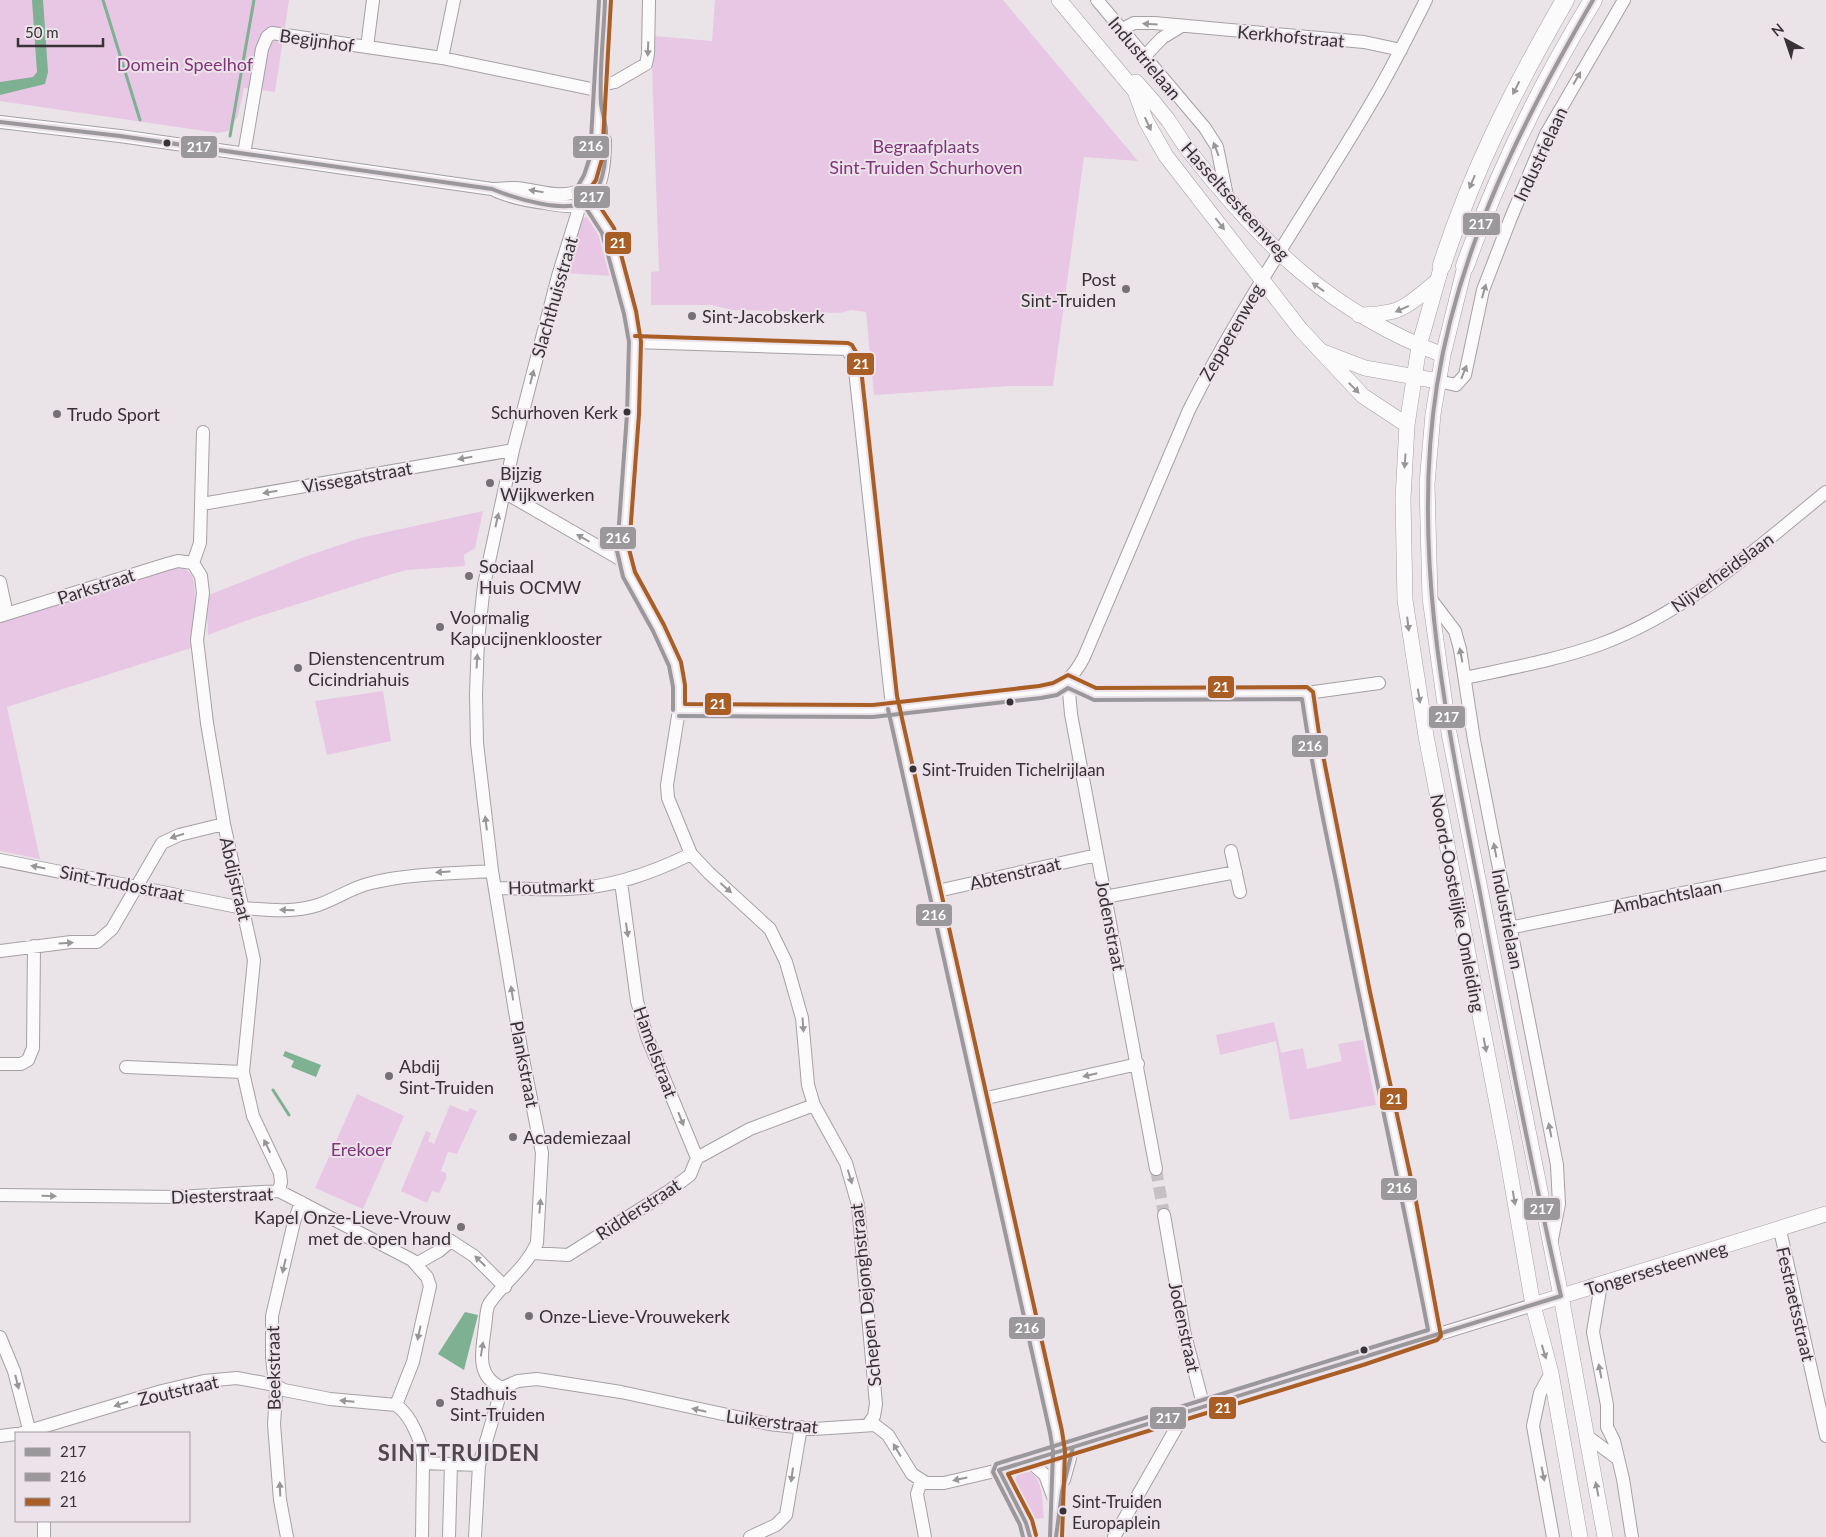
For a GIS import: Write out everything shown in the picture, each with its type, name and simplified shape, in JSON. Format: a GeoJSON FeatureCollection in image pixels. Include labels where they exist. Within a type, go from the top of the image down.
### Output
{"type":"FeatureCollection","features":[{"type":"Feature","properties":{"kind":"highway"},"geometry":{"type":"LineString","coordinates":[[1442,265],[1458,216],[1491,137],[1529,63],[1565,0]]}},
{"type":"Feature","properties":{"kind":"highway"},"geometry":{"type":"LineString","coordinates":[[1466,266],[1489,201],[1522,127],[1593,0]]}},
{"type":"Feature","properties":{"kind":"main road","name":"Hasseltsesteenweg"},"geometry":{"type":"LineString","coordinates":[[1059,0],[1135,91],[1146,121],[1166,156],[1301,330],[1335,369],[1363,396],[1407,425]]}},
{"type":"Feature","properties":{"kind":"main road","name":"Hasseltsesteenweg"},"geometry":{"type":"LineString","coordinates":[[1068,0],[1168,119],[1189,151],[1227,196],[1279,252],[1309,280],[1358,315],[1419,346],[1443,355]]}},
{"type":"Feature","properties":{"kind":"main road","name":"Noord-Oostelijke Omleiding"},"geometry":{"type":"LineString","coordinates":[[1442,265],[1419,346],[1407,425],[1403,527],[1405,600],[1428,746],[1506,1150],[1533,1305],[1551,1373],[1580,1537]]}},
{"type":"Feature","properties":{"kind":"main road","name":"Noord-Oostelijke Omleiding"},"geometry":{"type":"LineString","coordinates":[[1466,266],[1438,381],[1428,484],[1430,598],[1451,742],[1561,1296],[1605,1537]]}},
{"type":"Feature","properties":{"kind":"main road"},"geometry":{"type":"LineString","coordinates":[[1358,315],[1397,311],[1408,306],[1436,282]]}},
{"type":"Feature","properties":{"kind":"main road","name":"Hasseltsesteenweg"},"geometry":{"type":"LineString","coordinates":[[1322,352],[1353,365],[1438,381]]}},
{"type":"Feature","properties":{"kind":"main road","name":"Tongersesteenweg"},"geometry":{"type":"LineString","coordinates":[[1533,1305],[1780,1230],[1826,1214]]}},
{"type":"Feature","properties":{"kind":"street","name":"Begijnhof"},"geometry":{"type":"LineString","coordinates":[[367,48],[373,0]]}},
{"type":"Feature","properties":{"kind":"street"},"geometry":{"type":"LineString","coordinates":[[442,58],[454,0]]}},
{"type":"Feature","properties":{"kind":"street","name":"Slachthuisstraat"},"geometry":{"type":"LineString","coordinates":[[492,871],[477,743],[478,640],[484,585],[513,450],[558,276],[583,198],[599,183],[605,156],[605,114],[601,104],[601,88],[605,0]]}},
{"type":"Feature","properties":{"kind":"street"},"geometry":{"type":"LineString","coordinates":[[601,88],[646,64],[648,54],[649,0]]}},
{"type":"Feature","properties":{"kind":"street","name":"Industrielaan"},"geometry":{"type":"LineString","coordinates":[[1097,0],[1205,128],[1217,147],[1227,196]]}},
{"type":"Feature","properties":{"kind":"street","name":"Zepperenweg"},"geometry":{"type":"LineString","coordinates":[[1068,681],[1084,657],[1189,410],[1216,358],[1261,280],[1374,100],[1426,0]]}},
{"type":"Feature","properties":{"kind":"street","name":"Industrielaan"},"geometry":{"type":"LineString","coordinates":[[1438,381],[1456,385],[1465,375],[1483,290],[1543,143],[1576,80],[1624,0]]}},
{"type":"Feature","properties":{"kind":"street","name":"Kerkhofstraat"},"geometry":{"type":"LineString","coordinates":[[1121,30],[1134,23],[1364,42],[1401,50]]}},
{"type":"Feature","properties":{"kind":"street"},"geometry":{"type":"LineString","coordinates":[[1144,57],[1162,38],[1180,27]]}},
{"type":"Feature","properties":{"kind":"street","name":"Begijnhof"},"geometry":{"type":"LineString","coordinates":[[244,154],[262,49],[267,37],[272,33],[283,33],[367,48],[442,58],[601,88]]}},
{"type":"Feature","properties":{"kind":"street"},"geometry":{"type":"LineString","coordinates":[[0,122],[492,189],[515,188],[554,194],[574,193],[583,198],[608,230],[628,304],[635,342],[633,414],[623,550],[625,562]]}},
{"type":"Feature","properties":{"kind":"street"},"geometry":{"type":"LineString","coordinates":[[635,342],[847,349],[854,361],[889,684],[933,892],[982,1099],[1060,1452],[1056,1537]]}},
{"type":"Feature","properties":{"kind":"street"},"geometry":{"type":"LineString","coordinates":[[193,563],[200,543],[203,432]]}},
{"type":"Feature","properties":{"kind":"street","name":"Vissegatstraat"},"geometry":{"type":"LineString","coordinates":[[202,504],[513,450]]}},
{"type":"Feature","properties":{"kind":"street"},"geometry":{"type":"LineString","coordinates":[[504,492],[625,562]]}},
{"type":"Feature","properties":{"kind":"street","name":"Nijverheidslaan"},"geometry":{"type":"LineString","coordinates":[[1465,678],[1568,654],[1603,643],[1645,624],[1700,592],[1826,492]]}},
{"type":"Feature","properties":{"kind":"street","name":"Parkstraat"},"geometry":{"type":"LineString","coordinates":[[4,615],[167,564],[178,561],[193,563]]}},
{"type":"Feature","properties":{"kind":"street","name":"Schepen Dejonghstraat"},"geometry":{"type":"LineString","coordinates":[[625,562],[674,664],[679,686],[679,710],[668,776],[668,798],[691,854],[708,873],[761,919],[777,939],[786,962],[802,1018],[808,1085],[814,1105],[846,1163],[858,1205],[876,1404],[874,1416],[868,1425]]}},
{"type":"Feature","properties":{"kind":"street","name":"Abdijstraat"},"geometry":{"type":"LineString","coordinates":[[193,563],[201,576],[203,593],[197,640],[201,680],[224,824],[254,960],[243,1072],[253,1116],[280,1173],[279,1191]]}},
{"type":"Feature","properties":{"kind":"street"},"geometry":{"type":"LineString","coordinates":[[0,582],[4,615]]}},
{"type":"Feature","properties":{"kind":"street","name":"Industrielaan"},"geometry":{"type":"LineString","coordinates":[[1430,598],[1456,631],[1474,740],[1557,1165],[1559,1204],[1555,1232],[1550,1247]]}},
{"type":"Feature","properties":{"kind":"street"},"geometry":{"type":"LineString","coordinates":[[679,710],[873,711],[1040,692],[1055,689],[1068,681],[1081,689],[1095,694],[1307,693],[1379,683]]}},
{"type":"Feature","properties":{"kind":"street","name":"Jodenstraat"},"geometry":{"type":"LineString","coordinates":[[1068,681],[1071,714],[1138,1064],[1156,1169]]}},
{"type":"Feature","properties":{"kind":"street"},"geometry":{"type":"LineString","coordinates":[[1307,693],[1319,770],[1364,993],[1410,1202],[1435,1334]]}},
{"type":"Feature","properties":{"kind":"street"},"geometry":{"type":"LineString","coordinates":[[0,951],[34,946],[97,942],[112,929],[162,843],[178,836],[224,824]]}},
{"type":"Feature","properties":{"kind":"street"},"geometry":{"type":"LineString","coordinates":[[1231,851],[1240,892]]}},
{"type":"Feature","properties":{"kind":"street","name":"Houtmarkt"},"geometry":{"type":"LineString","coordinates":[[495,888],[569,889],[621,882],[656,870],[691,854]]}},
{"type":"Feature","properties":{"kind":"street","name":"Abtenstraat"},"geometry":{"type":"LineString","coordinates":[[933,892],[1097,855]]}},
{"type":"Feature","properties":{"kind":"street","name":"Sint-Trudostraat"},"geometry":{"type":"LineString","coordinates":[[0,860],[243,908],[301,910],[318,905],[369,883],[433,873],[492,871]]}},
{"type":"Feature","properties":{"kind":"street","name":"Ambachtslaan"},"geometry":{"type":"LineString","coordinates":[[1510,928],[1825,868]]}},
{"type":"Feature","properties":{"kind":"street","name":"Plankstraat"},"geometry":{"type":"LineString","coordinates":[[492,871],[522,1054],[542,1153],[536,1242],[532,1253],[488,1305],[480,1360],[485,1375],[493,1384],[502,1388]]}},
{"type":"Feature","properties":{"kind":"street"},"geometry":{"type":"LineString","coordinates":[[1105,897],[1236,872]]}},
{"type":"Feature","properties":{"kind":"street","name":"Hamelstraat"},"geometry":{"type":"LineString","coordinates":[[621,882],[637,1001],[647,1037],[697,1158]]}},
{"type":"Feature","properties":{"kind":"street"},"geometry":{"type":"LineString","coordinates":[[0,1064],[21,1064],[28,1060],[33,1048],[34,946]]}},
{"type":"Feature","properties":{"kind":"street"},"geometry":{"type":"LineString","coordinates":[[982,1099],[1138,1064]]}},
{"type":"Feature","properties":{"kind":"street"},"geometry":{"type":"LineString","coordinates":[[126,1067],[243,1072]]}},
{"type":"Feature","properties":{"kind":"street"},"geometry":{"type":"LineString","coordinates":[[697,1158],[750,1130],[814,1105]]}},
{"type":"Feature","properties":{"kind":"street","name":"Ridderstraat"},"geometry":{"type":"LineString","coordinates":[[532,1253],[568,1255],[647,1206],[690,1175],[697,1158]]}},
{"type":"Feature","properties":{"kind":"street","name":"Diesterstraat"},"geometry":{"type":"LineString","coordinates":[[0,1195],[178,1197],[279,1191],[419,1268]]}},
{"type":"Feature","properties":{"kind":"street","name":"Beekstraat"},"geometry":{"type":"LineString","coordinates":[[288,1537],[280,1500],[276,1458],[272,1316],[301,1202]]}},
{"type":"Feature","properties":{"kind":"street","name":"Jodenstraat"},"geometry":{"type":"LineString","coordinates":[[1164,1216],[1184,1331],[1204,1408]]}},
{"type":"Feature","properties":{"kind":"street","name":"Festraetsstraat"},"geometry":{"type":"LineString","coordinates":[[1780,1230],[1826,1436]]}},
{"type":"Feature","properties":{"kind":"street"},"geometry":{"type":"LineString","coordinates":[[422,1537],[424,1452],[404,1410],[396,1405],[414,1362],[430,1286],[419,1268],[451,1240],[474,1256],[505,1287]]}},
{"type":"Feature","properties":{"kind":"street"},"geometry":{"type":"LineString","coordinates":[[1601,1284],[1593,1332],[1607,1406],[1607,1427],[1614,1440],[1623,1479],[1632,1537]]}},
{"type":"Feature","properties":{"kind":"street","name":"Tongersesteenweg"},"geometry":{"type":"LineString","coordinates":[[999,1470],[1533,1305]]}},
{"type":"Feature","properties":{"kind":"street"},"geometry":{"type":"LineString","coordinates":[[0,1337],[14,1371],[27,1432]]}},
{"type":"Feature","properties":{"kind":"street"},"geometry":{"type":"LineString","coordinates":[[1551,1373],[1540,1393],[1533,1426],[1553,1537]]}},
{"type":"Feature","properties":{"kind":"street","name":"Zoutstraat"},"geometry":{"type":"LineString","coordinates":[[30,1432],[162,1391],[204,1381],[237,1378],[275,1385],[284,1390],[330,1399],[396,1405]]}},
{"type":"Feature","properties":{"kind":"street","name":"Luikerstraat"},"geometry":{"type":"LineString","coordinates":[[502,1388],[518,1381],[537,1379],[621,1392],[769,1424],[814,1429],[868,1425]]}},
{"type":"Feature","properties":{"kind":"street"},"geometry":{"type":"LineString","coordinates":[[476,1537],[479,1465],[502,1388]]}},
{"type":"Feature","properties":{"kind":"street"},"geometry":{"type":"LineString","coordinates":[[1114,1537],[1179,1423],[1181,1414]]}},
{"type":"Feature","properties":{"kind":"street"},"geometry":{"type":"LineString","coordinates":[[868,1425],[875,1425],[885,1431],[908,1469],[921,1482],[944,1483],[999,1470],[1026,1523],[1030,1537]]}},
{"type":"Feature","properties":{"kind":"street"},"geometry":{"type":"LineString","coordinates":[[750,1537],[776,1526],[786,1515],[801,1427]]}},
{"type":"Feature","properties":{"kind":"street"},"geometry":{"type":"LineString","coordinates":[[0,1436],[15,1434]]}},
{"type":"Feature","properties":{"kind":"street"},"geometry":{"type":"LineString","coordinates":[[1587,1436],[1618,1459]]}},
{"type":"Feature","properties":{"kind":"street"},"geometry":{"type":"LineString","coordinates":[[1057,1511],[1073,1447]]}},
{"type":"Feature","properties":{"kind":"street"},"geometry":{"type":"LineString","coordinates":[[1029,1461],[1047,1477],[1057,1511]]}},
{"type":"Feature","properties":{"kind":"street"},"geometry":{"type":"LineString","coordinates":[[423,1463],[479,1465]]}},
{"type":"Feature","properties":{"kind":"street"},"geometry":{"type":"LineString","coordinates":[[449,1537],[451,1464]]}},
{"type":"Feature","properties":{"kind":"street"},"geometry":{"type":"LineString","coordinates":[[921,1482],[917,1494],[925,1537]]}},
{"type":"Feature","properties":{"kind":"street"},"geometry":{"type":"LineString","coordinates":[[44,1522],[44,1537]]}},
{"type":"Feature","properties":{"kind":"green space","name":"Domein Speelhof"},"geometry":{"type":"Polygon","coordinates":[[[0,0],[289,0],[275,92],[244,88],[238,116],[228,131],[218,133],[0,101],[0,0]]]}},
{"type":"Feature","properties":{"kind":"green space","name":"Begraafplaats Sint-Truiden Schurhoven"},"geometry":{"type":"Polygon","coordinates":[[[715,0],[1003,0],[1138,161],[1084,157],[1053,386],[1009,386],[874,395],[866,312],[851,310],[840,313],[733,310],[711,305],[651,305],[651,272],[659,271],[652,67],[654,36],[712,41],[715,0]]]}},
{"type":"Feature","properties":{"kind":"green space"},"geometry":{"type":"Polygon","coordinates":[[[590,215],[600,225],[612,276],[565,273],[582,219],[590,215]]]}},
{"type":"Feature","properties":{"kind":"green space"},"geometry":{"type":"Polygon","coordinates":[[[483,511],[475,548],[464,555],[465,566],[407,570],[392,574],[245,621],[208,635],[206,596],[307,556],[360,538],[483,511]]]}},
{"type":"Feature","properties":{"kind":"green space"},"geometry":{"type":"Polygon","coordinates":[[[180,567],[190,573],[194,582],[195,600],[191,648],[7,707],[40,859],[0,851],[0,621],[180,567]]]}},
{"type":"Feature","properties":{"kind":"green space"},"geometry":{"type":"Polygon","coordinates":[[[383,691],[391,741],[327,755],[315,701],[383,691]]]}},
{"type":"Feature","properties":{"kind":"green space"},"geometry":{"type":"Polygon","coordinates":[[[1274,1022],[1281,1053],[1303,1048],[1307,1069],[1342,1061],[1338,1044],[1363,1040],[1376,1105],[1290,1120],[1276,1041],[1220,1055],[1216,1035],[1274,1022]]]}},
{"type":"Feature","properties":{"kind":"green space","name":"Erekoer"},"geometry":{"type":"Polygon","coordinates":[[[357,1094],[404,1116],[363,1209],[315,1188],[357,1094]]]}},
{"type":"Feature","properties":{"kind":"green space"},"geometry":{"type":"Polygon","coordinates":[[[450,1105],[468,1112],[470,1108],[477,1111],[457,1154],[448,1152],[441,1171],[446,1173],[446,1179],[439,1193],[432,1191],[427,1203],[401,1191],[426,1131],[431,1133],[428,1141],[434,1144],[450,1105]]]}},
{"type":"Feature","properties":{"kind":"green space"},"geometry":{"type":"Polygon","coordinates":[[[1026,1471],[1036,1478],[1039,1484],[1044,1518],[1030,1520],[1012,1485],[1018,1474],[1026,1471]]]}},
{"type":"Feature","properties":{"kind":"shaded area"},"geometry":{"type":"Polygon","coordinates":[[[32,0],[43,0],[48,72],[45,84],[0,95],[0,82],[33,77],[37,72],[32,0]]]}},
{"type":"Feature","properties":{"kind":"shaded area"},"geometry":{"type":"Polygon","coordinates":[[[285,1051],[321,1065],[316,1077],[291,1067],[294,1061],[283,1056],[285,1051]]]}},
{"type":"Feature","properties":{"kind":"shaded area"},"geometry":{"type":"Polygon","coordinates":[[[465,1312],[478,1315],[464,1370],[438,1354],[465,1312]]]}},
{"type":"Feature","properties":{"kind":"waterway"},"geometry":{"type":"LineString","coordinates":[[103,0],[140,120]]}},
{"type":"Feature","properties":{"kind":"waterway"},"geometry":{"type":"LineString","coordinates":[[230,136],[254,0]]}},
{"type":"Feature","properties":{"kind":"waterway"},"geometry":{"type":"LineString","coordinates":[[273,1090],[289,1115]]}},
{"type":"Feature","properties":{"kind":"tunnel"},"geometry":{"type":"LineString","coordinates":[[1156,1169],[1164,1215]]}},
{"type":"Feature","properties":{"kind":"transit line","name":"216"},"geometry":{"type":"LineString","coordinates":[[599,0],[590,157],[584,175],[575,191],[602,233],[624,314],[629,342],[627,414],[617,551],[623,577],[653,631],[669,666],[673,687],[673,710]]}},
{"type":"Feature","properties":{"kind":"transit line","name":"217"},"geometry":{"type":"LineString","coordinates":[[0,122],[120,136],[492,189],[528,201],[557,206],[570,206],[591,198],[599,185],[604,167],[606,129],[602,107],[601,64],[605,0]]}},
{"type":"Feature","properties":{"kind":"transit line","name":"21"},"geometry":{"type":"LineString","coordinates":[[611,0],[602,159],[596,180],[589,190],[614,228],[636,311],[641,342],[639,414],[629,549],[635,572],[664,625],[681,662],[685,685],[685,704],[873,705],[1039,686],[1053,683],[1068,675],[1096,688],[1307,687],[1313,692],[1320,740],[1370,992],[1416,1201],[1441,1336],[1437,1340],[1363,1365],[1008,1474],[1032,1520],[1036,1535]]}},
{"type":"Feature","properties":{"kind":"transit line","name":"217"},"geometry":{"type":"LineString","coordinates":[[1030,1537],[1026,1523],[999,1470],[1561,1296],[1518,1095],[1445,704],[1430,577],[1428,513],[1430,449],[1437,385],[1447,333],[1461,283],[1497,185],[1542,91],[1593,0]]}},
{"type":"Feature","properties":{"kind":"transit line","name":"21"},"geometry":{"type":"LineString","coordinates":[[635,336],[848,343],[852,345],[860,359],[897,696],[1062,1431],[1065,1451],[1062,1537]]}},
{"type":"Feature","properties":{"kind":"transit line","name":"216"},"geometry":{"type":"LineString","coordinates":[[679,716],[873,717],[1041,698],[1057,695],[1068,688],[1094,700],[1302,699],[1322,813],[1428,1330],[996,1464],[993,1472],[1020,1525],[1023,1537]]}},
{"type":"Feature","properties":{"kind":"transit line","name":"216"},"geometry":{"type":"LineString","coordinates":[[888,709],[1050,1433],[1053,1451],[1050,1537]]}},
{"type":"Feature","properties":{"kind":"transit line","name":"217"},"geometry":{"type":"LineString","coordinates":[[1056,1537],[1062,1492],[1073,1447]]}},
{"type":"Feature","properties":{"kind":"place","name":"Post Sint-Truiden"},"geometry":{"type":"Point","coordinates":[1126,289]}},
{"type":"Feature","properties":{"kind":"place","name":"Sint-Jacobskerk"},"geometry":{"type":"Point","coordinates":[692,316]}},
{"type":"Feature","properties":{"kind":"place","name":"Schurhoven Kerk"},"geometry":{"type":"Point","coordinates":[627,412]}},
{"type":"Feature","properties":{"kind":"place","name":"Trudo Sport"},"geometry":{"type":"Point","coordinates":[57,414]}},
{"type":"Feature","properties":{"kind":"place","name":"Bijzig Wijkwerken"},"geometry":{"type":"Point","coordinates":[490,483]}},
{"type":"Feature","properties":{"kind":"place","name":"Sociaal Huis OCMW"},"geometry":{"type":"Point","coordinates":[469,576]}},
{"type":"Feature","properties":{"kind":"place","name":"Voormalig Kapucijnenklooster"},"geometry":{"type":"Point","coordinates":[440,627]}},
{"type":"Feature","properties":{"kind":"place","name":"Dienstencentrum Cicindriahuis"},"geometry":{"type":"Point","coordinates":[298,668]}},
{"type":"Feature","properties":{"kind":"place","name":"Sint-Truiden Tichelrijlaan"},"geometry":{"type":"Point","coordinates":[913,769]}},
{"type":"Feature","properties":{"kind":"place","name":"Abdij Sint-Truiden"},"geometry":{"type":"Point","coordinates":[389,1076]}},
{"type":"Feature","properties":{"kind":"place","name":"Academiezaal"},"geometry":{"type":"Point","coordinates":[513,1137]}},
{"type":"Feature","properties":{"kind":"place","name":"Kapel Onze-Lieve-Vrouw met de open hand"},"geometry":{"type":"Point","coordinates":[461,1227]}},
{"type":"Feature","properties":{"kind":"place","name":"Onze-Lieve-Vrouwekerk"},"geometry":{"type":"Point","coordinates":[529,1316]}},
{"type":"Feature","properties":{"kind":"place","name":"Stadhuis Sint-Truiden"},"geometry":{"type":"Point","coordinates":[440,1403]}},
{"type":"Feature","properties":{"kind":"place","name":"Sint-Truiden Europaplein"},"geometry":{"type":"Point","coordinates":[1063,1511]}},
{"type":"Feature","properties":{"kind":"district","name":"SINT-TRUIDEN"},"geometry":{"type":"Point","coordinates":[459,1452]}}]}
